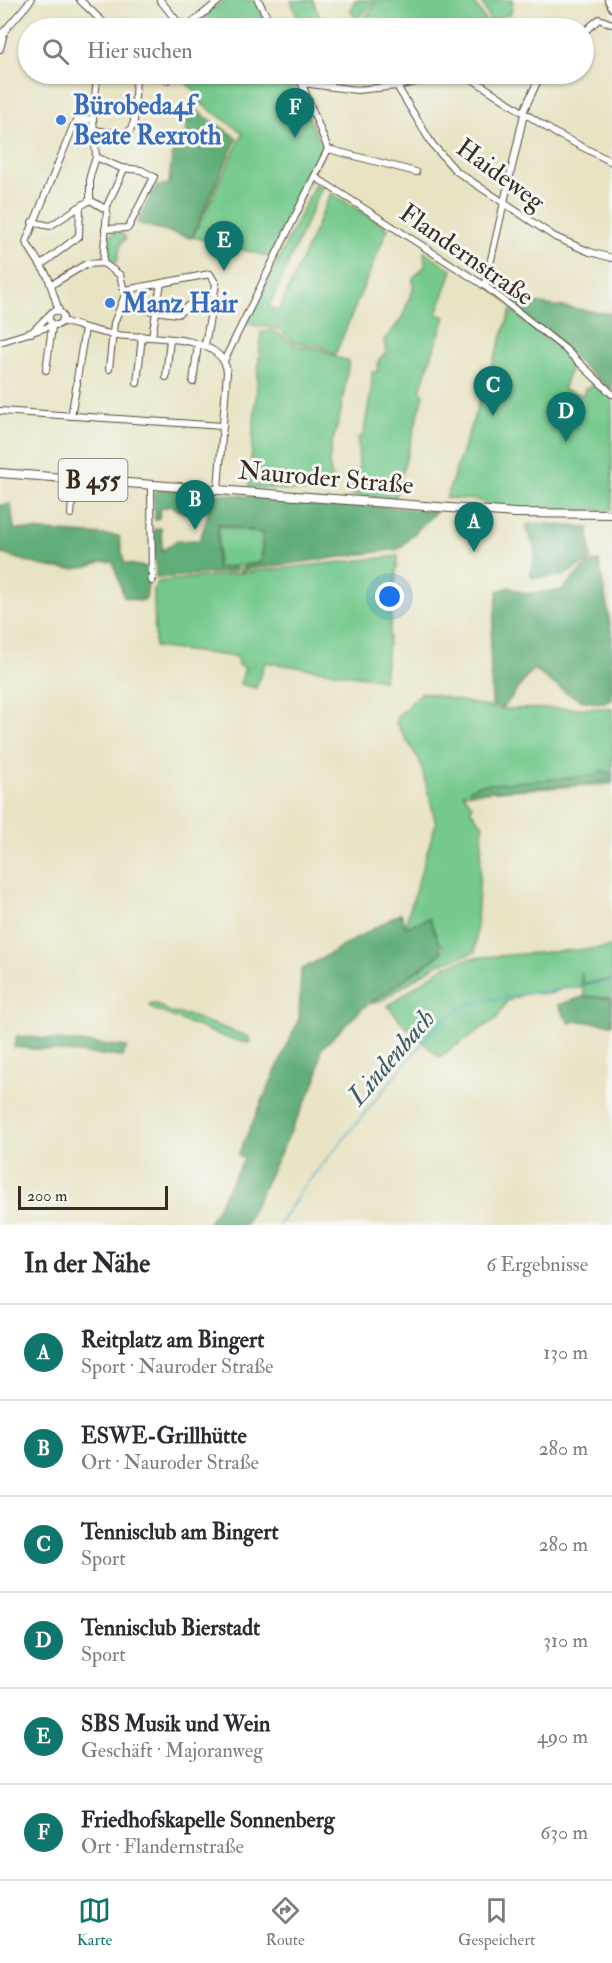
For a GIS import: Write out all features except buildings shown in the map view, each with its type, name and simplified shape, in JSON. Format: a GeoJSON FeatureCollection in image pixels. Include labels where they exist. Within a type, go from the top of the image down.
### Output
{"type":"FeatureCollection","features":[{"type":"Feature","properties":{"kind":"main road","name":"Nauroder Straße"},"geometry":{"type":"LineString","coordinates":[[0,473],[515,513],[612,514]]}},
{"type":"Feature","properties":{"kind":"street"},"geometry":{"type":"LineString","coordinates":[[0,49],[2,34],[31,0]]}},
{"type":"Feature","properties":{"kind":"street"},"geometry":{"type":"LineString","coordinates":[[80,0],[99,18]]}},
{"type":"Feature","properties":{"kind":"street"},"geometry":{"type":"LineString","coordinates":[[160,0],[175,18]]}},
{"type":"Feature","properties":{"kind":"street"},"geometry":{"type":"LineString","coordinates":[[198,18],[220,0]]}},
{"type":"Feature","properties":{"kind":"street"},"geometry":{"type":"LineString","coordinates":[[258,0],[268,18]]}},
{"type":"Feature","properties":{"kind":"street"},"geometry":{"type":"LineString","coordinates":[[594,23],[599,19],[612,24]]}},
{"type":"Feature","properties":{"kind":"street"},"geometry":{"type":"LineString","coordinates":[[90,200],[90,176],[96,157],[93,119],[96,84]]}},
{"type":"Feature","properties":{"kind":"street"},"geometry":{"type":"LineString","coordinates":[[73,127],[94,132],[122,134],[133,127],[135,84]]}},
{"type":"Feature","properties":{"kind":"street"},"geometry":{"type":"LineString","coordinates":[[224,361],[328,149],[302,84]]}},
{"type":"Feature","properties":{"kind":"street"},"geometry":{"type":"LineString","coordinates":[[310,84],[357,90],[406,84]]}},
{"type":"Feature","properties":{"kind":"street"},"geometry":{"type":"LineString","coordinates":[[481,84],[612,162]]}},
{"type":"Feature","properties":{"kind":"street"},"geometry":{"type":"LineString","coordinates":[[485,286],[525,111],[537,84]]}},
{"type":"Feature","properties":{"kind":"street","name":"Haideweg"},"geometry":{"type":"LineString","coordinates":[[397,86],[443,159],[555,237],[590,252],[612,258]]}},
{"type":"Feature","properties":{"kind":"street"},"geometry":{"type":"LineString","coordinates":[[62,321],[63,317],[51,285],[26,242],[32,222],[73,127],[78,120],[93,119]]}},
{"type":"Feature","properties":{"kind":"street","name":"Flandernstraße"},"geometry":{"type":"LineString","coordinates":[[328,149],[416,172]]}},
{"type":"Feature","properties":{"kind":"street"},"geometry":{"type":"LineString","coordinates":[[96,157],[124,169],[141,170],[154,177],[128,228],[105,229]]}},
{"type":"Feature","properties":{"kind":"street"},"geometry":{"type":"LineString","coordinates":[[104,263],[106,208],[124,169]]}},
{"type":"Feature","properties":{"kind":"street","name":"Flandernstraße"},"geometry":{"type":"LineString","coordinates":[[315,177],[485,286],[564,348],[612,394]]}},
{"type":"Feature","properties":{"kind":"street"},"geometry":{"type":"LineString","coordinates":[[32,222],[50,226],[90,200]]}},
{"type":"Feature","properties":{"kind":"street"},"geometry":{"type":"LineString","coordinates":[[90,200],[106,208]]}},
{"type":"Feature","properties":{"kind":"street"},"geometry":{"type":"LineString","coordinates":[[41,266],[79,236],[80,207]]}},
{"type":"Feature","properties":{"kind":"street"},"geometry":{"type":"LineString","coordinates":[[51,285],[86,264],[104,263],[117,271],[125,290],[113,335],[109,369]]}},
{"type":"Feature","properties":{"kind":"street"},"geometry":{"type":"LineString","coordinates":[[125,290],[210,274],[216,284],[212,309],[193,382]]}},
{"type":"Feature","properties":{"kind":"street"},"geometry":{"type":"LineString","coordinates":[[152,336],[161,283]]}},
{"type":"Feature","properties":{"kind":"street"},"geometry":{"type":"LineString","coordinates":[[121,307],[178,314],[189,304],[212,309]]}},
{"type":"Feature","properties":{"kind":"street"},"geometry":{"type":"LineString","coordinates":[[30,333],[52,311],[59,311]]}},
{"type":"Feature","properties":{"kind":"street"},"geometry":{"type":"LineString","coordinates":[[46,370],[53,326],[48,316]]}},
{"type":"Feature","properties":{"kind":"street"},"geometry":{"type":"LineString","coordinates":[[0,342],[53,326],[62,321],[113,335],[152,336],[202,344],[224,361],[227,372],[218,489]]}},
{"type":"Feature","properties":{"kind":"street"},"geometry":{"type":"LineString","coordinates":[[71,416],[85,328]]}},
{"type":"Feature","properties":{"kind":"street"},"geometry":{"type":"LineString","coordinates":[[137,383],[142,336]]}},
{"type":"Feature","properties":{"kind":"street"},"geometry":{"type":"LineString","coordinates":[[166,378],[170,339]]}},
{"type":"Feature","properties":{"kind":"street"},"geometry":{"type":"LineString","coordinates":[[0,411],[223,426]]}},
{"type":"Feature","properties":{"kind":"street"},"geometry":{"type":"LineString","coordinates":[[71,514],[74,479]]}},
{"type":"Feature","properties":{"kind":"street"},"geometry":{"type":"LineString","coordinates":[[151,485],[152,581]]}},
{"type":"Feature","properties":{"kind":"green space"},"geometry":{"type":"Polygon","coordinates":[[[226,0],[255,0],[263,18],[203,18],[226,0]]]}},
{"type":"Feature","properties":{"kind":"green space"},"geometry":{"type":"Polygon","coordinates":[[[313,0],[320,18],[298,18],[291,1],[313,0]]]}},
{"type":"Feature","properties":{"kind":"green space"},"geometry":{"type":"Polygon","coordinates":[[[355,0],[472,0],[484,18],[364,18],[376,5],[374,4],[355,18],[350,10],[355,0]]]}},
{"type":"Feature","properties":{"kind":"green space"},"geometry":{"type":"Polygon","coordinates":[[[481,0],[513,0],[511,14],[499,18],[489,18],[481,0]]]}},
{"type":"Feature","properties":{"kind":"green space"},"geometry":{"type":"Polygon","coordinates":[[[187,84],[294,84],[324,151],[271,257],[193,237],[243,133],[199,102],[202,97],[187,84]]]}},
{"type":"Feature","properties":{"kind":"green space"},"geometry":{"type":"Polygon","coordinates":[[[193,108],[237,138],[191,238],[137,223],[155,187],[169,184],[172,156],[186,131],[186,120],[193,108]]]}},
{"type":"Feature","properties":{"kind":"green space"},"geometry":{"type":"Polygon","coordinates":[[[315,184],[322,187],[269,307],[279,311],[331,193],[388,228],[335,355],[318,344],[295,343],[281,330],[247,324],[315,184]]]}},
{"type":"Feature","properties":{"kind":"green space"},"geometry":{"type":"Polygon","coordinates":[[[122,233],[126,239],[121,243],[117,262],[109,261],[110,235],[122,233]]]}},
{"type":"Feature","properties":{"kind":"green space"},"geometry":{"type":"Polygon","coordinates":[[[424,251],[452,270],[437,314],[445,317],[420,390],[424,394],[395,499],[349,495],[359,467],[358,438],[364,434],[372,372],[377,372],[379,359],[386,353],[384,340],[404,314],[413,291],[413,278],[425,266],[424,251]]]}},
{"type":"Feature","properties":{"kind":"green space"},"geometry":{"type":"Polygon","coordinates":[[[491,278],[534,303],[612,314],[612,391],[488,285],[491,278]]]}},
{"type":"Feature","properties":{"kind":"green space"},"geometry":{"type":"Polygon","coordinates":[[[511,310],[573,361],[563,390],[583,395],[585,388],[589,389],[592,384],[612,398],[612,510],[521,509],[488,504],[479,500],[446,498],[511,310]]]}},
{"type":"Feature","properties":{"kind":"green space"},"geometry":{"type":"Polygon","coordinates":[[[272,331],[283,336],[295,346],[317,347],[335,357],[349,361],[339,421],[332,442],[329,464],[332,478],[328,493],[249,487],[261,332],[272,331]]]}},
{"type":"Feature","properties":{"kind":"green space"},"geometry":{"type":"Polygon","coordinates":[[[158,489],[436,511],[399,549],[245,570],[245,566],[262,563],[264,533],[218,524],[216,568],[236,567],[236,571],[156,578],[154,529],[161,528],[162,551],[176,541],[200,540],[209,511],[206,508],[183,512],[170,506],[160,509],[159,518],[155,520],[154,494],[158,489]]]}},
{"type":"Feature","properties":{"kind":"green space"},"geometry":{"type":"Polygon","coordinates":[[[11,504],[14,529],[119,536],[124,563],[150,568],[146,599],[140,601],[124,597],[113,562],[65,569],[42,566],[0,553],[0,505],[11,504]]]}},
{"type":"Feature","properties":{"kind":"green space"},"geometry":{"type":"Polygon","coordinates":[[[528,524],[588,528],[591,559],[563,576],[532,578],[530,575],[535,551],[525,528],[528,524]]]}},
{"type":"Feature","properties":{"kind":"green space"},"geometry":{"type":"Polygon","coordinates":[[[219,526],[262,533],[261,562],[243,565],[243,571],[240,572],[239,565],[217,568],[219,526]]]}},
{"type":"Feature","properties":{"kind":"green space"},"geometry":{"type":"Polygon","coordinates":[[[398,556],[384,680],[265,662],[256,688],[240,684],[245,668],[238,665],[237,657],[155,647],[154,590],[157,582],[398,556]]]}},
{"type":"Feature","properties":{"kind":"green space"},"geometry":{"type":"Polygon","coordinates":[[[599,561],[612,635],[612,700],[590,702],[580,699],[560,689],[533,669],[504,707],[492,706],[490,647],[498,591],[509,587],[525,594],[562,590],[588,563],[599,561]]]}},
{"type":"Feature","properties":{"kind":"green space"},"geometry":{"type":"Polygon","coordinates":[[[422,692],[497,709],[612,708],[612,784],[463,793],[472,805],[471,811],[483,825],[475,952],[436,965],[382,1000],[370,1004],[440,955],[444,948],[443,945],[404,929],[436,823],[420,761],[396,723],[396,718],[422,692]]]}},
{"type":"Feature","properties":{"kind":"green space"},"geometry":{"type":"Polygon","coordinates":[[[601,770],[612,773],[612,781],[470,793],[470,789],[478,785],[593,776],[601,770]]]}},
{"type":"Feature","properties":{"kind":"green space"},"geometry":{"type":"Polygon","coordinates":[[[401,913],[406,927],[429,918],[441,947],[440,954],[363,1008],[321,1049],[317,1078],[245,1225],[208,1225],[244,1159],[238,1155],[299,1019],[301,970],[401,913]]]}},
{"type":"Feature","properties":{"kind":"green space"},"geometry":{"type":"Polygon","coordinates":[[[612,947],[612,980],[583,983],[581,970],[582,988],[565,987],[551,994],[527,993],[507,1001],[497,1018],[439,1057],[405,1026],[388,1006],[445,966],[471,958],[612,947]]]}},
{"type":"Feature","properties":{"kind":"green space"},"geometry":{"type":"Polygon","coordinates":[[[612,981],[612,998],[584,996],[583,984],[612,981]]]}},
{"type":"Feature","properties":{"kind":"green space"},"geometry":{"type":"Polygon","coordinates":[[[583,997],[612,998],[612,1024],[578,1021],[569,1023],[558,1005],[583,997]]]}},
{"type":"Feature","properties":{"kind":"green space"},"geometry":{"type":"Polygon","coordinates":[[[154,1003],[172,1013],[187,1015],[249,1037],[250,1043],[227,1038],[152,1009],[149,1005],[154,1003]]]}},
{"type":"Feature","properties":{"kind":"green space"},"geometry":{"type":"Polygon","coordinates":[[[17,1036],[127,1047],[122,1057],[14,1047],[17,1036]]]}},
{"type":"Feature","properties":{"kind":"waterway","name":"Lindenbach"},"geometry":{"type":"LineString","coordinates":[[279,1225],[303,1188],[438,1024],[462,1007],[486,1000],[612,981]]}},
{"type":"Feature","properties":{"kind":"place","name":"Bürobeda4f Beate Rexroth"},"geometry":{"type":"Point","coordinates":[61,120]}},
{"type":"Feature","properties":{"kind":"place","name":"Friedhofskapelle Sonnenberg"},"geometry":{"type":"Point","coordinates":[295,138]}},
{"type":"Feature","properties":{"kind":"place","name":"SBS Musik und Wein"},"geometry":{"type":"Point","coordinates":[224,271]}},
{"type":"Feature","properties":{"kind":"place","name":"Manz Hair"},"geometry":{"type":"Point","coordinates":[110,303]}},
{"type":"Feature","properties":{"kind":"place","name":"Tennisclub am Bingert"},"geometry":{"type":"Point","coordinates":[493,416]}},
{"type":"Feature","properties":{"kind":"place","name":"Tennisclub Bierstadt"},"geometry":{"type":"Point","coordinates":[566,442]}},
{"type":"Feature","properties":{"kind":"place","name":"ESWE-Grillhütte"},"geometry":{"type":"Point","coordinates":[195,530]}},
{"type":"Feature","properties":{"kind":"place","name":"Reitplatz am Bingert"},"geometry":{"type":"Point","coordinates":[474,552]}}]}
